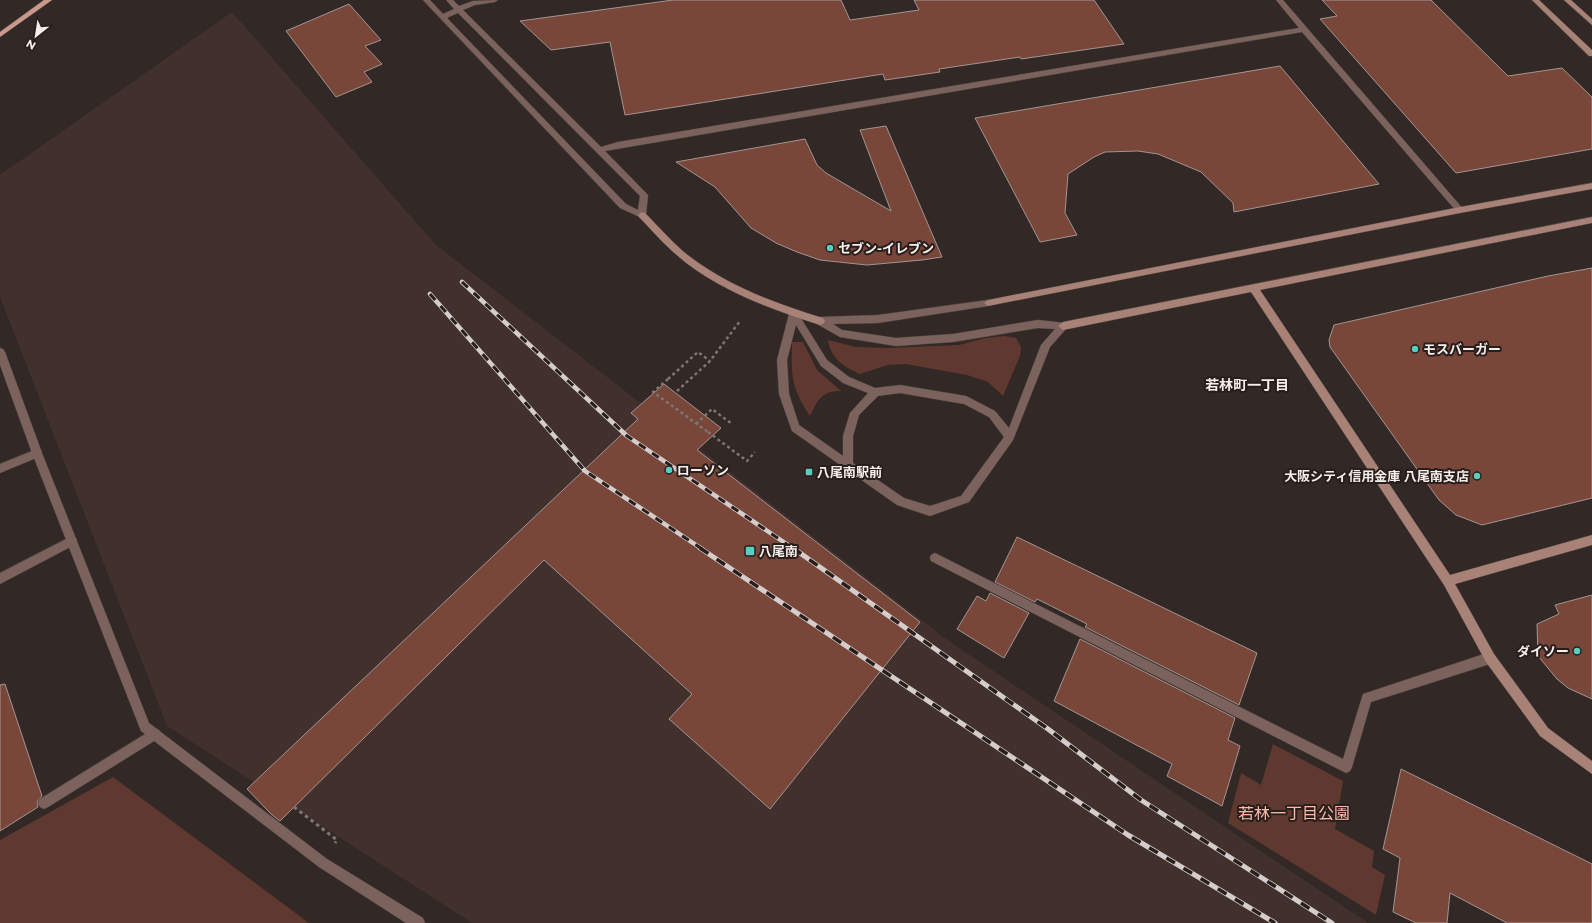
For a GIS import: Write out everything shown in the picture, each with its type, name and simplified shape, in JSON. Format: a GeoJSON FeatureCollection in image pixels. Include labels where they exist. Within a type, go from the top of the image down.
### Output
{"type":"FeatureCollection","features":[{"type":"Feature","properties":{"kind":"main road"},"geometry":{"type":"LineString","coordinates":[[0,35],[49,0]]}},
{"type":"Feature","properties":{"kind":"street"},"geometry":{"type":"LineString","coordinates":[[426,0],[623,206],[642,215],[674,248],[710,274],[756,299],[794,314],[820,322],[840,333],[896,342],[953,338],[1038,324],[1063,326],[1592,220]]}},
{"type":"Feature","properties":{"kind":"street"},"geometry":{"type":"LineString","coordinates":[[449,0],[644,195],[642,215]]}},
{"type":"Feature","properties":{"kind":"street"},"geometry":{"type":"LineString","coordinates":[[442,17],[473,3],[495,0]]}},
{"type":"Feature","properties":{"kind":"street"},"geometry":{"type":"LineString","coordinates":[[1280,0],[1460,210]]}},
{"type":"Feature","properties":{"kind":"street"},"geometry":{"type":"LineString","coordinates":[[1535,0],[1592,54]]}},
{"type":"Feature","properties":{"kind":"street"},"geometry":{"type":"LineString","coordinates":[[1567,0],[1592,23]]}},
{"type":"Feature","properties":{"kind":"street"},"geometry":{"type":"LineString","coordinates":[[598,150],[1305,29]]}},
{"type":"Feature","properties":{"kind":"street"},"geometry":{"type":"LineString","coordinates":[[820,322],[878,319],[988,303],[1460,210],[1592,186]]}},
{"type":"Feature","properties":{"kind":"street"},"geometry":{"type":"LineString","coordinates":[[1253,287],[1448,581],[1490,658],[1544,732],[1592,768]]}},
{"type":"Feature","properties":{"kind":"street"},"geometry":{"type":"LineString","coordinates":[[794,314],[824,362],[846,380],[875,392],[900,388],[966,400],[992,414],[1010,437]]}},
{"type":"Feature","properties":{"kind":"street"},"geometry":{"type":"LineString","coordinates":[[794,314],[782,360],[784,394],[795,428],[901,502],[930,511],[964,499],[1010,437],[1046,345],[1063,326]]}},
{"type":"Feature","properties":{"kind":"street"},"geometry":{"type":"LineString","coordinates":[[0,352],[37,453],[145,727],[323,863],[418,923]]}},
{"type":"Feature","properties":{"kind":"street"},"geometry":{"type":"LineString","coordinates":[[848,464],[848,436],[855,413],[875,392]]}},
{"type":"Feature","properties":{"kind":"street"},"geometry":{"type":"LineString","coordinates":[[0,470],[37,453]]}},
{"type":"Feature","properties":{"kind":"street"},"geometry":{"type":"LineString","coordinates":[[1448,581],[1592,540]]}},
{"type":"Feature","properties":{"kind":"street"},"geometry":{"type":"LineString","coordinates":[[0,579],[72,541]]}},
{"type":"Feature","properties":{"kind":"street"},"geometry":{"type":"LineString","coordinates":[[935,558],[1346,767],[1367,698],[1490,658]]}},
{"type":"Feature","properties":{"kind":"street"},"geometry":{"type":"LineString","coordinates":[[44,803],[155,734]]}},
{"type":"Feature","properties":{"kind":"path"},"geometry":{"type":"LineString","coordinates":[[677,391],[710,361],[740,321]]}},
{"type":"Feature","properties":{"kind":"path"},"geometry":{"type":"LineString","coordinates":[[710,361],[698,352],[653,392],[747,461],[755,452]]}},
{"type":"Feature","properties":{"kind":"path"},"geometry":{"type":"LineString","coordinates":[[696,424],[712,409],[732,424]]}},
{"type":"Feature","properties":{"kind":"path"},"geometry":{"type":"LineString","coordinates":[[294,806],[337,840]]}},
{"type":"Feature","properties":{"kind":"shaded area"},"geometry":{"type":"Polygon","coordinates":[[[232,12],[435,244],[946,639],[1368,923],[472,923],[167,726],[0,297],[0,175],[232,12]]]}},
{"type":"Feature","properties":{"kind":"green space"},"geometry":{"type":"Polygon","coordinates":[[[1004,336],[1016,338],[1021,347],[1020,356],[1003,396],[988,382],[967,375],[906,364],[888,365],[860,374],[839,362],[832,352],[828,340],[856,347],[886,348],[959,345],[986,338],[1004,336]]]}},
{"type":"Feature","properties":{"kind":"green space"},"geometry":{"type":"Polygon","coordinates":[[[792,342],[803,342],[817,370],[841,391],[834,391],[821,398],[815,405],[810,416],[799,397],[792,373],[792,342]]]}},
{"type":"Feature","properties":{"kind":"green space","name":"若林一丁目公園"},"geometry":{"type":"Polygon","coordinates":[[[1273,744],[1343,781],[1335,829],[1374,851],[1372,867],[1385,875],[1376,915],[1228,823],[1241,773],[1261,785],[1273,744]]]}},
{"type":"Feature","properties":{"kind":"green space"},"geometry":{"type":"Polygon","coordinates":[[[113,777],[309,923],[0,923],[0,840],[113,777]]]}},
{"type":"Feature","properties":{"kind":"building"},"geometry":{"type":"Polygon","coordinates":[[[673,0],[841,0],[850,20],[919,10],[914,0],[1094,0],[1124,44],[939,69],[940,72],[885,80],[883,74],[625,115],[610,42],[551,50],[520,21],[673,0]]]}},
{"type":"Feature","properties":{"kind":"building"},"geometry":{"type":"Polygon","coordinates":[[[1322,0],[1431,0],[1508,76],[1562,68],[1592,97],[1592,149],[1456,173],[1320,19],[1337,16],[1322,0]]]}},
{"type":"Feature","properties":{"kind":"building"},"geometry":{"type":"Polygon","coordinates":[[[349,4],[381,40],[365,46],[382,64],[364,72],[372,82],[336,97],[286,31],[349,4]]]}},
{"type":"Feature","properties":{"kind":"building"},"geometry":{"type":"Polygon","coordinates":[[[1280,66],[1379,184],[1234,212],[1233,203],[1201,172],[1158,154],[1138,151],[1105,152],[1094,157],[1068,174],[1065,213],[1077,235],[1040,242],[975,118],[1280,66]]]}},
{"type":"Feature","properties":{"kind":"building"},"geometry":{"type":"Polygon","coordinates":[[[886,126],[942,257],[867,265],[820,260],[797,252],[776,243],[751,228],[715,187],[676,162],[805,139],[817,165],[826,173],[891,211],[860,130],[886,126]]]}},
{"type":"Feature","properties":{"kind":"building"},"geometry":{"type":"Polygon","coordinates":[[[1592,268],[1592,498],[1482,525],[1456,515],[1439,500],[1330,347],[1329,340],[1334,325],[1548,276],[1592,268]]]}},
{"type":"Feature","properties":{"kind":"building"},"geometry":{"type":"Polygon","coordinates":[[[664,384],[721,428],[697,450],[920,622],[770,809],[669,719],[692,694],[544,560],[280,821],[271,814],[247,789],[638,419],[631,413],[664,384]]]}},
{"type":"Feature","properties":{"kind":"building"},"geometry":{"type":"Polygon","coordinates":[[[1017,537],[1257,653],[1239,705],[1085,627],[1087,624],[1037,599],[1035,602],[995,582],[1017,537]]]}},
{"type":"Feature","properties":{"kind":"building"},"geometry":{"type":"Polygon","coordinates":[[[990,593],[1029,613],[1004,658],[957,629],[977,596],[986,601],[990,593]]]}},
{"type":"Feature","properties":{"kind":"building"},"geometry":{"type":"Polygon","coordinates":[[[1592,595],[1592,699],[1568,688],[1557,679],[1538,656],[1537,624],[1559,614],[1555,605],[1592,595]]]}},
{"type":"Feature","properties":{"kind":"building"},"geometry":{"type":"Polygon","coordinates":[[[1080,639],[1235,718],[1228,740],[1240,746],[1222,806],[1167,776],[1172,764],[1054,701],[1080,639]]]}},
{"type":"Feature","properties":{"kind":"building"},"geometry":{"type":"Polygon","coordinates":[[[5,684],[42,796],[37,802],[38,807],[0,831],[0,685],[5,684]]]}},
{"type":"Feature","properties":{"kind":"building"},"geometry":{"type":"Polygon","coordinates":[[[1401,769],[1592,864],[1592,923],[1507,923],[1450,893],[1447,923],[1416,923],[1393,912],[1400,858],[1383,849],[1401,769]]]}},
{"type":"Feature","properties":{"kind":"railway"},"geometry":{"type":"LineString","coordinates":[[462,282],[627,436],[794,549]]}},
{"type":"Feature","properties":{"kind":"railway"},"geometry":{"type":"LineString","coordinates":[[430,294],[585,471],[702,549]]}},
{"type":"Feature","properties":{"kind":"railway"},"geometry":{"type":"LineString","coordinates":[[700,548],[1128,835],[1275,923]]}},
{"type":"Feature","properties":{"kind":"railway"},"geometry":{"type":"LineString","coordinates":[[793,548],[1048,729],[1141,800],[1332,923]]}},
{"type":"Feature","properties":{"kind":"place","name":"セブン-イレブン"},"geometry":{"type":"Point","coordinates":[830,248]}},
{"type":"Feature","properties":{"kind":"place","name":"モスバーガー"},"geometry":{"type":"Point","coordinates":[1415,349]}},
{"type":"Feature","properties":{"kind":"place","name":"ローソン"},"geometry":{"type":"Point","coordinates":[669,470]}},
{"type":"Feature","properties":{"kind":"place","name":"八尾南駅前"},"geometry":{"type":"Point","coordinates":[809,472]}},
{"type":"Feature","properties":{"kind":"place","name":"大阪シティ信用金庫 八尾南支店"},"geometry":{"type":"Point","coordinates":[1477,476]}},
{"type":"Feature","properties":{"kind":"place","name":"八尾南"},"geometry":{"type":"Point","coordinates":[750,551]}},
{"type":"Feature","properties":{"kind":"place","name":"ダイソー"},"geometry":{"type":"Point","coordinates":[1577,651]}},
{"type":"Feature","properties":{"kind":"district","name":"若林町一丁目"},"geometry":{"type":"Point","coordinates":[1247,385]}}]}
